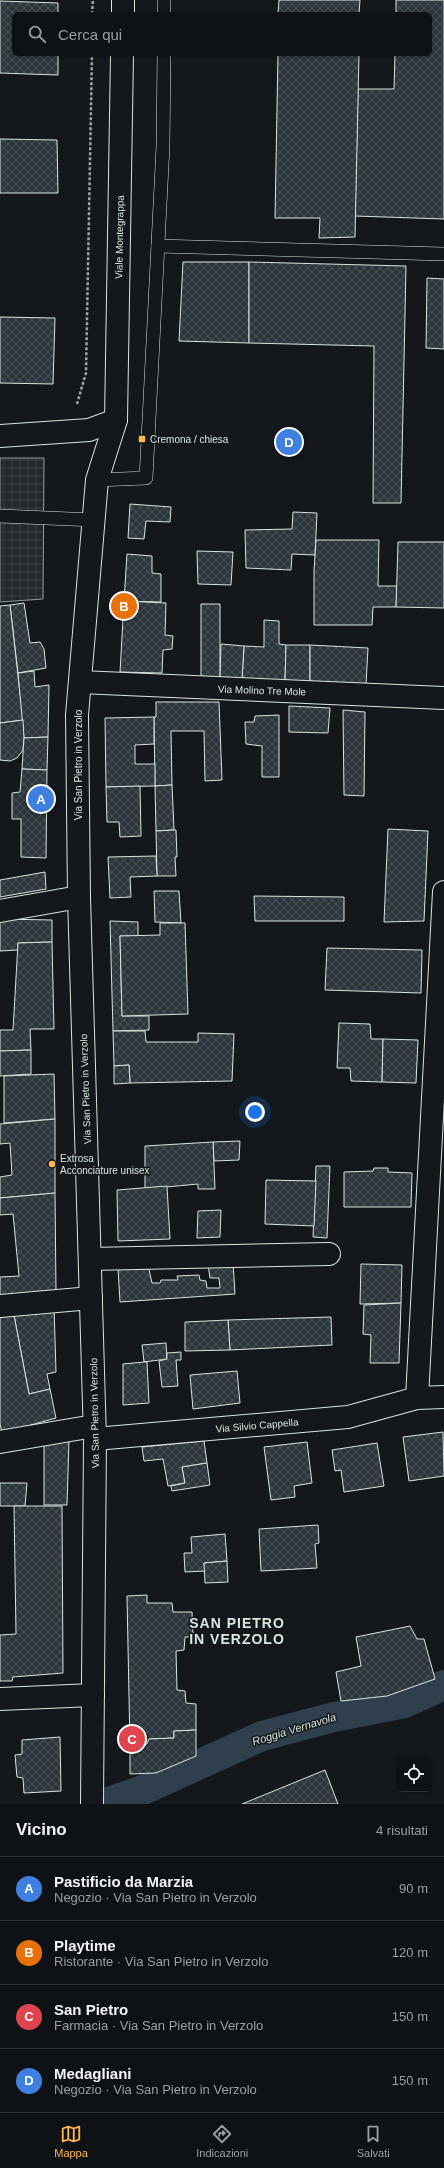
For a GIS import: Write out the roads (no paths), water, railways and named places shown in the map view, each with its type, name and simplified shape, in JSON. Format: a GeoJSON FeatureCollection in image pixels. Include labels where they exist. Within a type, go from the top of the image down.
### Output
{"type":"FeatureCollection","features":[{"type":"Feature","properties":{"kind":"street"},"geometry":{"type":"LineString","coordinates":[[123,0],[123,12]]}},
{"type":"Feature","properties":{"kind":"street","name":"Viale Montegrappa"},"geometry":{"type":"LineString","coordinates":[[116,420],[122,56]]}},
{"type":"Feature","properties":{"kind":"street"},"geometry":{"type":"LineString","coordinates":[[0,436],[89,430],[116,420]]}},
{"type":"Feature","properties":{"kind":"street","name":"Via San Pietro in Verzolo"},"geometry":{"type":"LineString","coordinates":[[92,1795],[95,1432],[79,896],[77,715],[97,480],[116,420]]}},
{"type":"Feature","properties":{"kind":"street","name":"Via Molino Tre Mole"},"geometry":{"type":"LineString","coordinates":[[80,682],[444,698]]}},
{"type":"Feature","properties":{"kind":"street"},"geometry":{"type":"LineString","coordinates":[[417,1398],[437,1147],[444,892]]}},
{"type":"Feature","properties":{"kind":"street"},"geometry":{"type":"LineString","coordinates":[[0,911],[79,896]]}},
{"type":"Feature","properties":{"kind":"street"},"geometry":{"type":"LineString","coordinates":[[90,1259],[328,1254]]}},
{"type":"Feature","properties":{"kind":"street"},"geometry":{"type":"LineString","coordinates":[[0,1306],[91,1298]]}},
{"type":"Feature","properties":{"kind":"street","name":"Via Silvio Cappella"},"geometry":{"type":"LineString","coordinates":[[0,1442],[95,1432],[348,1417],[417,1398],[444,1397]]}},
{"type":"Feature","properties":{"kind":"street"},"geometry":{"type":"LineString","coordinates":[[0,1699],[93,1695]]}},
{"type":"Feature","properties":{"kind":"lane"},"geometry":{"type":"LineString","coordinates":[[164,0],[164,12]]}},
{"type":"Feature","properties":{"kind":"lane"},"geometry":{"type":"LineString","coordinates":[[97,480],[146,478],[163,146],[164,56]]}},
{"type":"Feature","properties":{"kind":"lane"},"geometry":{"type":"LineString","coordinates":[[158,246],[444,254]]}},
{"type":"Feature","properties":{"kind":"lane"},"geometry":{"type":"LineString","coordinates":[[0,516],[94,520]]}},
{"type":"Feature","properties":{"kind":"waterway","name":"Roggia Vernavola"},"geometry":{"type":"LineString","coordinates":[[103,1804],[143,1790],[262,1736],[334,1717],[405,1703],[444,1685]]}},
{"type":"Feature","properties":{"kind":"place","name":"Cremona / chiesa"},"geometry":{"type":"Point","coordinates":[142,439]}},
{"type":"Feature","properties":{"kind":"place","name":"Medagliani"},"geometry":{"type":"Point","coordinates":[289,442]}},
{"type":"Feature","properties":{"kind":"place","name":"Playtime"},"geometry":{"type":"Point","coordinates":[124,606]}},
{"type":"Feature","properties":{"kind":"place","name":"Pastificio da Marzia"},"geometry":{"type":"Point","coordinates":[41,799]}},
{"type":"Feature","properties":{"kind":"place","name":"Extrosa Acconciature unisex"},"geometry":{"type":"Point","coordinates":[52,1164]}},
{"type":"Feature","properties":{"kind":"place","name":"San Pietro"},"geometry":{"type":"Point","coordinates":[132,1739]}},
{"type":"Feature","properties":{"kind":"district","name":"SAN PIETRO IN VERZOLO"},"geometry":{"type":"Point","coordinates":[237,1632]}}]}
